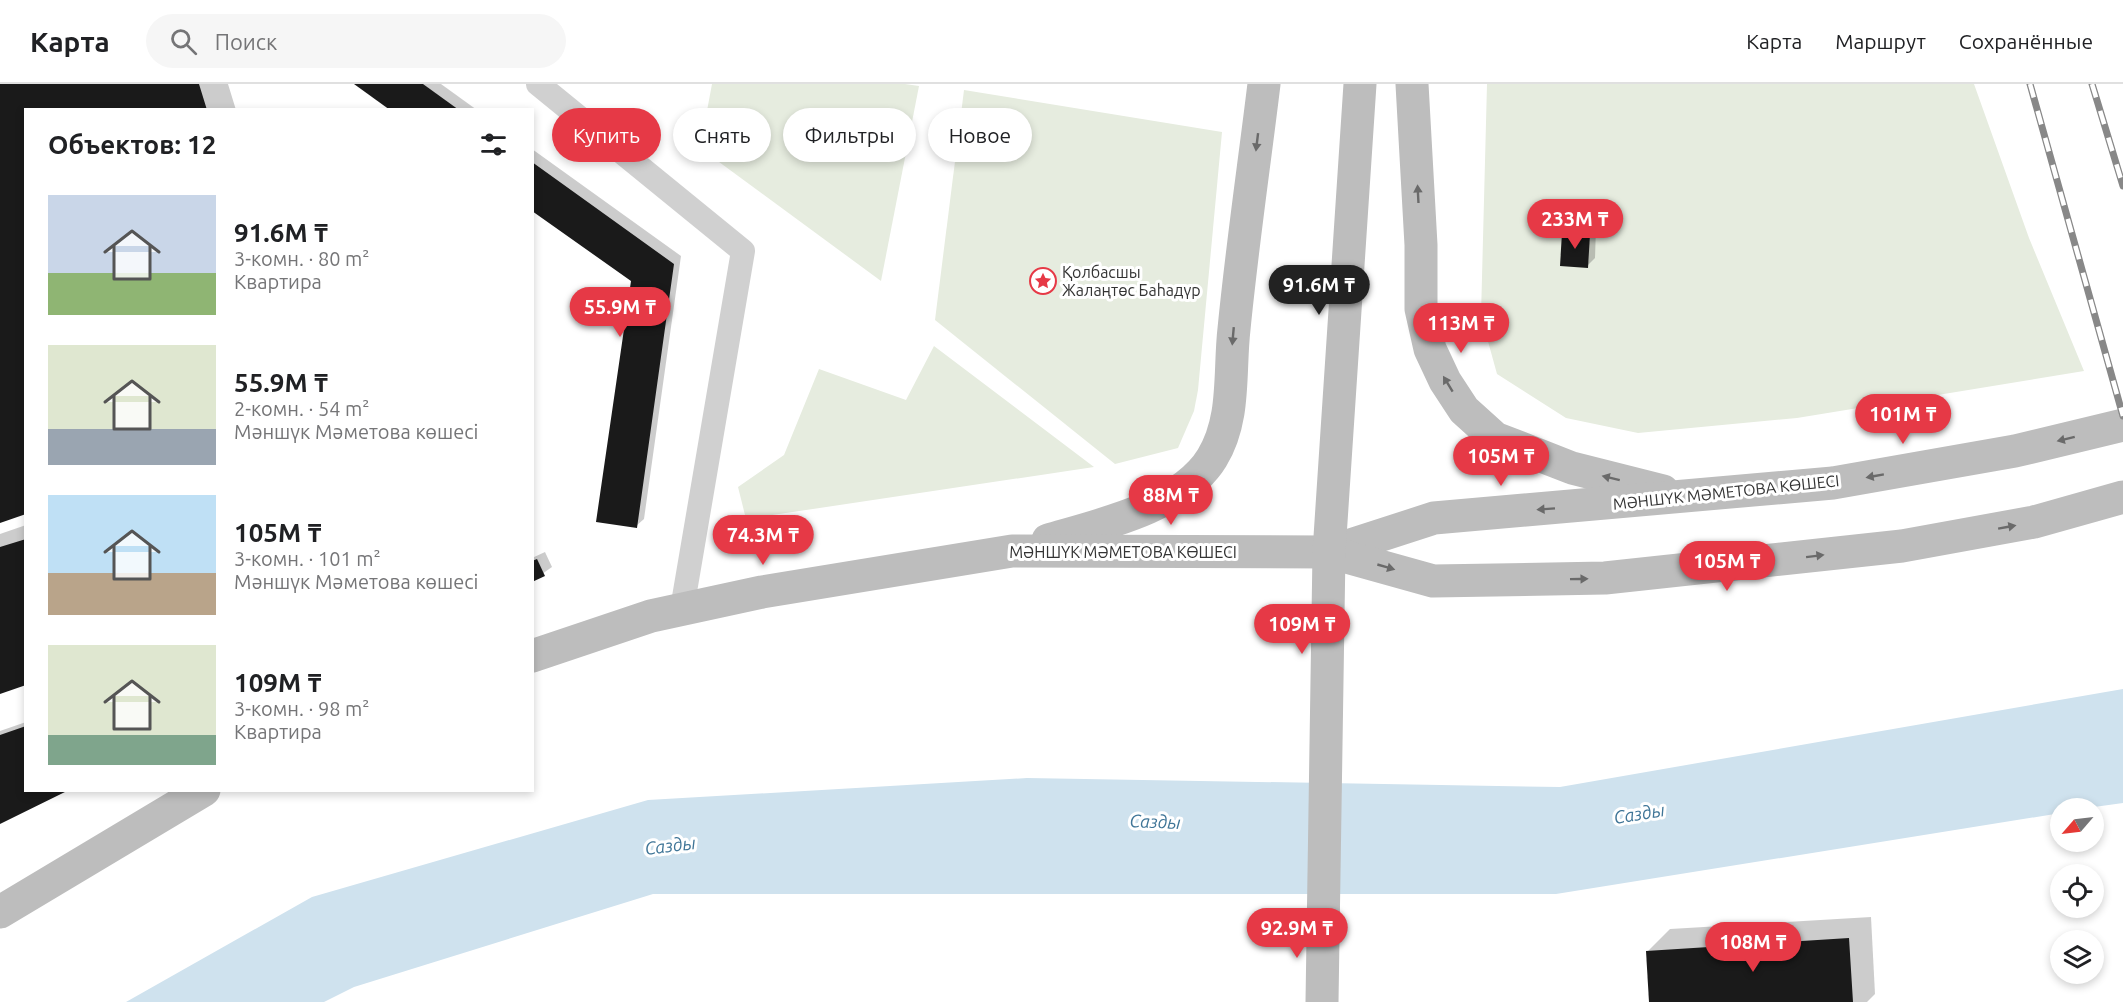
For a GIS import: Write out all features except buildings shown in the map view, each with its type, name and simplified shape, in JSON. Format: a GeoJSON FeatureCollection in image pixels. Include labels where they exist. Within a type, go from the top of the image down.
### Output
{"type":"FeatureCollection","features":[{"type":"Feature","properties":{"kind":"main road"},"geometry":{"type":"LineString","coordinates":[[1012,551],[1114,521],[1154,505],[1190,482],[1212,459],[1227,426],[1234,330],[1264,84]]}},
{"type":"Feature","properties":{"kind":"main road"},"geometry":{"type":"LineString","coordinates":[[1322,1002],[1329,552],[1360,84]]}},
{"type":"Feature","properties":{"kind":"main road"},"geometry":{"type":"LineString","coordinates":[[1412,84],[1421,245],[1421,309],[1430,348],[1464,410],[1495,438],[1572,468],[1688,497]]}},
{"type":"Feature","properties":{"kind":"main road","name":"МӘНШҮК МӘМЕТОВА КӨШЕСІ"},"geometry":{"type":"LineString","coordinates":[[1329,552],[1434,518],[1833,483],[2015,452],[2123,425]]}},
{"type":"Feature","properties":{"kind":"main road","name":"МӘНШҮК МӘМЕТОВА КӨШЕСІ"},"geometry":{"type":"LineString","coordinates":[[534,655],[651,616],[682,609],[762,592],[1012,551],[1329,552],[1433,580],[1605,578],[1902,546],[2034,522],[2123,497]]}},
{"type":"Feature","properties":{"kind":"main road"},"geometry":{"type":"LineString","coordinates":[[0,912],[201,792]]}},
{"type":"Feature","properties":{"kind":"lane"},"geometry":{"type":"LineString","coordinates":[[538,84],[743,251],[682,609]]}},
{"type":"Feature","properties":{"kind":"shaded area"},"geometry":{"type":"Polygon","coordinates":[[[712,84],[905,84],[919,86],[915,108],[783,108],[783,162],[904,162],[881,281],[719,162],[771,162],[771,108],[708,108],[712,84]]]}},
{"type":"Feature","properties":{"kind":"shaded area"},"geometry":{"type":"Polygon","coordinates":[[[1487,84],[1974,84],[2029,238],[2084,371],[1797,418],[1638,433],[1566,418],[1497,374],[1481,316],[1487,84]]]}},
{"type":"Feature","properties":{"kind":"shaded area"},"geometry":{"type":"Polygon","coordinates":[[[964,90],[1222,132],[1198,390],[1194,411],[1178,448],[1115,464],[935,320],[955,162],[1032,162],[1032,108],[962,108],[964,90]]]}},
{"type":"Feature","properties":{"kind":"shaded area"},"geometry":{"type":"Polygon","coordinates":[[[934,346],[1094,467],[746,519],[738,487],[784,455],[819,369],[906,400],[934,346]]]}},
{"type":"Feature","properties":{"kind":"water","name":"Сазды"},"geometry":{"type":"Polygon","coordinates":[[[2123,689],[2123,803],[2104,806],[2104,798],[2050,798],[2050,815],[1556,894],[653,894],[354,987],[324,1002],[126,1002],[312,897],[648,800],[1027,778],[1560,787],[2123,689]]]}},
{"type":"Feature","properties":{"kind":"railway"},"geometry":{"type":"LineString","coordinates":[[2030,84],[2123,416]]}},
{"type":"Feature","properties":{"kind":"railway"},"geometry":{"type":"LineString","coordinates":[[2092,84],[2123,186]]}},
{"type":"Feature","properties":{"kind":"place","name":"Қолбасшы Жалаңтөс Баһадүр"},"geometry":{"type":"Point","coordinates":[1043,281]}}]}
